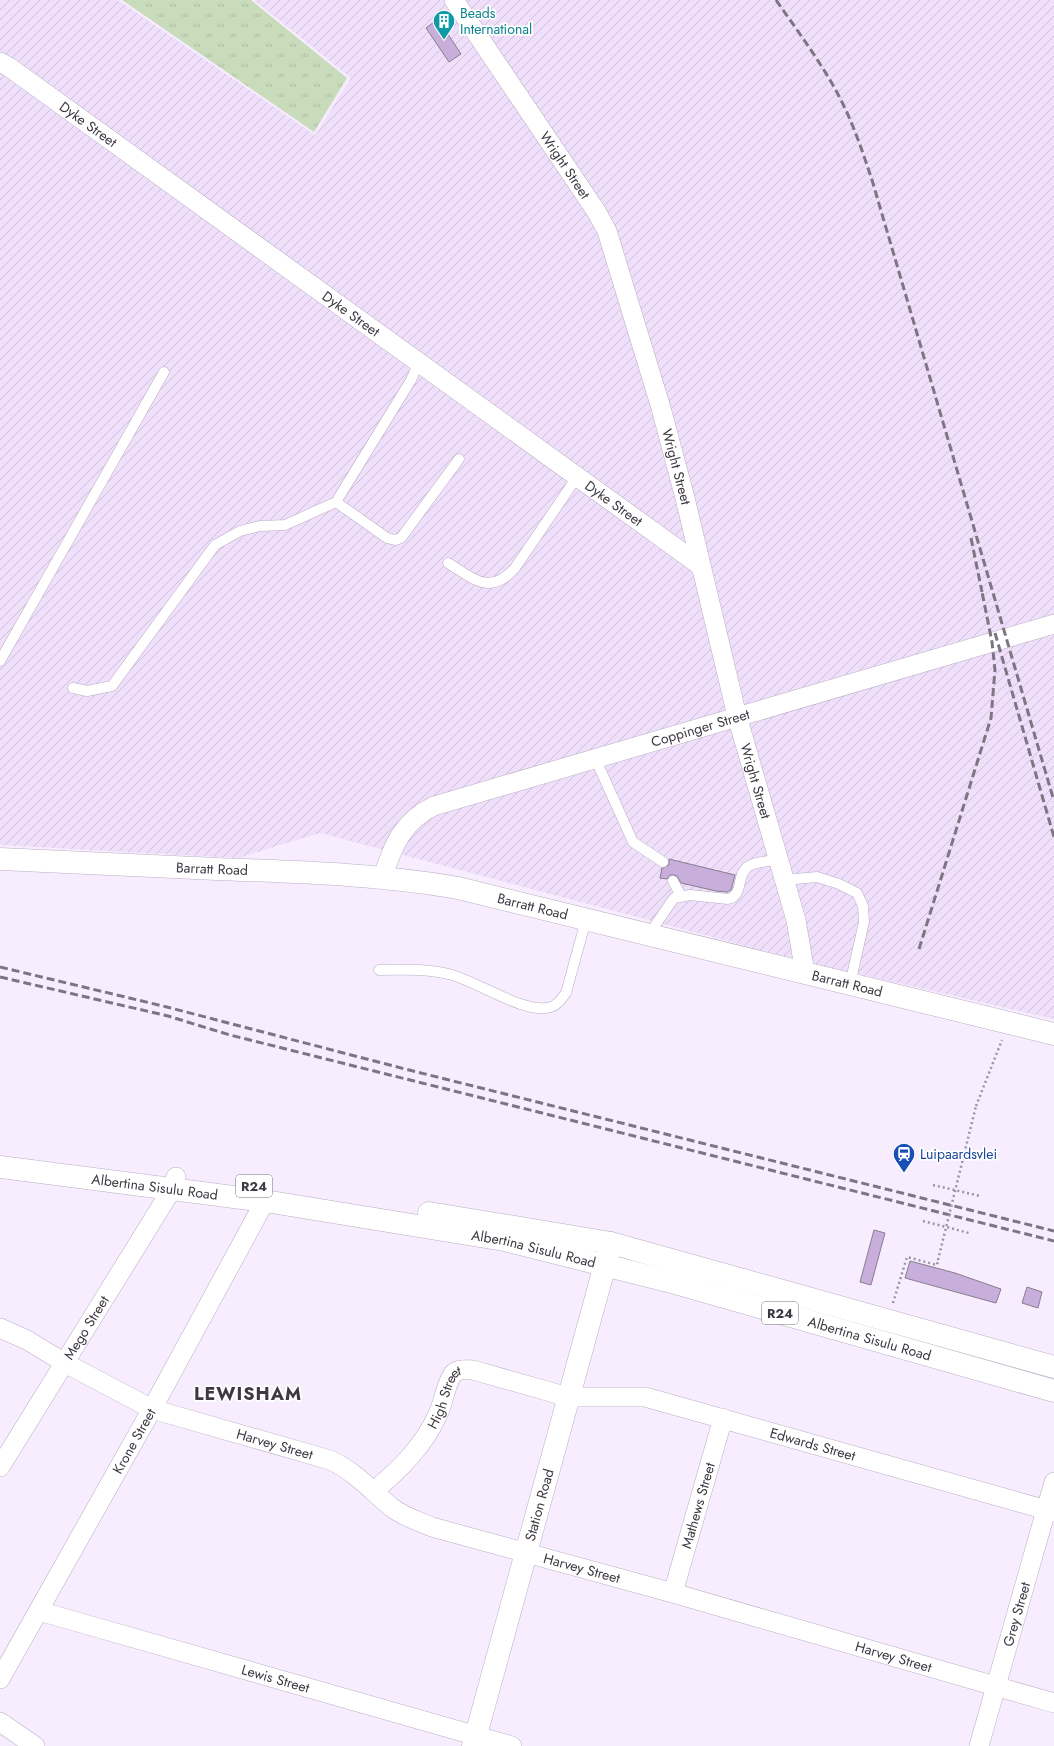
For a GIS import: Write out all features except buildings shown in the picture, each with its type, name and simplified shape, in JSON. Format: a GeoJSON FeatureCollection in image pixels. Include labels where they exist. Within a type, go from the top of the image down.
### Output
{"type":"FeatureCollection","features":[{"type":"Feature","properties":{"kind":"main road","name":"Barratt Road"},"geometry":{"type":"LineString","coordinates":[[0,859],[383,877],[458,888],[1054,1034]]}},
{"type":"Feature","properties":{"kind":"main road","name":"Albertina Sisulu Road"},"geometry":{"type":"LineString","coordinates":[[0,1154],[174,1183],[265,1201],[504,1240],[605,1264],[1054,1391]]}},
{"type":"Feature","properties":{"kind":"main road","name":"Albertina Sisulu Road"},"geometry":{"type":"LineString","coordinates":[[0,1167],[357,1202],[611,1243],[1054,1368]]}},
{"type":"Feature","properties":{"kind":"main road","name":"Station Road"},"geometry":{"type":"LineString","coordinates":[[474,1741],[611,1243]]}},
{"type":"Feature","properties":{"kind":"main road"},"geometry":{"type":"LineString","coordinates":[[858,1336],[865,1314]]}},
{"type":"Feature","properties":{"kind":"street","name":"Wright Street"},"geometry":{"type":"LineString","coordinates":[[454,0],[596,212],[607,232],[661,408],[737,716],[780,860],[796,920],[805,973]]}},
{"type":"Feature","properties":{"kind":"street","name":"Dyke Street"},"geometry":{"type":"LineString","coordinates":[[0,62],[701,566]]}},
{"type":"Feature","properties":{"kind":"street","name":"Coppinger Street"},"geometry":{"type":"LineString","coordinates":[[383,877],[391,851],[398,836],[414,817],[426,810],[595,758],[1054,624]]}},
{"type":"Feature","properties":{"kind":"street","name":"Mego Street"},"geometry":{"type":"LineString","coordinates":[[0,1467],[174,1183]]}},
{"type":"Feature","properties":{"kind":"street","name":"Krone Street"},"geometry":{"type":"LineString","coordinates":[[0,1679],[152,1409],[265,1201]]}},
{"type":"Feature","properties":{"kind":"street","name":"Harvey Street"},"geometry":{"type":"LineString","coordinates":[[0,1328],[27,1340],[63,1362],[152,1409],[330,1460],[345,1467],[405,1516],[432,1527],[672,1593],[1054,1703]]}},
{"type":"Feature","properties":{"kind":"street","name":"High Street"},"geometry":{"type":"LineString","coordinates":[[374,1491],[402,1468],[427,1435],[438,1415],[451,1378],[455,1373],[462,1369],[473,1370],[568,1397]]}},
{"type":"Feature","properties":{"kind":"street","name":"Edwards Street"},"geometry":{"type":"LineString","coordinates":[[568,1397],[645,1397],[1050,1511]]}},
{"type":"Feature","properties":{"kind":"street","name":"Mathews Street"},"geometry":{"type":"LineString","coordinates":[[672,1593],[723,1418]]}},
{"type":"Feature","properties":{"kind":"street","name":"Grey Street"},"geometry":{"type":"LineString","coordinates":[[979,1746],[1050,1511],[1054,1482]]}},
{"type":"Feature","properties":{"kind":"street","name":"Lewis Street"},"geometry":{"type":"LineString","coordinates":[[39,1611],[474,1741],[512,1746]]}},
{"type":"Feature","properties":{"kind":"street"},"geometry":{"type":"LineString","coordinates":[[0,1722],[35,1746]]}},
{"type":"Feature","properties":{"kind":"lane"},"geometry":{"type":"LineString","coordinates":[[73,688],[87,691],[112,686],[215,545],[240,531],[260,526],[284,524],[336,502],[411,380],[419,362]]}},
{"type":"Feature","properties":{"kind":"lane"},"geometry":{"type":"LineString","coordinates":[[0,661],[164,372]]}},
{"type":"Feature","properties":{"kind":"lane"},"geometry":{"type":"LineString","coordinates":[[336,502],[387,538],[395,540],[401,538],[459,459]]}},
{"type":"Feature","properties":{"kind":"lane"},"geometry":{"type":"LineString","coordinates":[[448,563],[479,583],[494,583],[506,578],[516,568],[578,477]]}},
{"type":"Feature","properties":{"kind":"lane"},"geometry":{"type":"LineString","coordinates":[[595,758],[625,829],[633,842],[663,862]]}},
{"type":"Feature","properties":{"kind":"lane"},"geometry":{"type":"LineString","coordinates":[[649,934],[669,902],[674,898],[681,896],[733,898],[739,889],[743,871],[756,863],[780,860]]}},
{"type":"Feature","properties":{"kind":"lane"},"geometry":{"type":"LineString","coordinates":[[785,880],[817,877],[839,884],[857,893],[863,906],[864,922],[850,984]]}},
{"type":"Feature","properties":{"kind":"lane"},"geometry":{"type":"LineString","coordinates":[[673,881],[681,896]]}},
{"type":"Feature","properties":{"kind":"lane"},"geometry":{"type":"LineString","coordinates":[[379,970],[428,970],[453,975],[536,1009],[551,1007],[561,1001],[566,993],[586,920]]}},
{"type":"Feature","properties":{"kind":"path"},"geometry":{"type":"LineString","coordinates":[[888,1321],[907,1257],[936,1265],[976,1106],[1009,1023]]}},
{"type":"Feature","properties":{"kind":"path"},"geometry":{"type":"LineString","coordinates":[[933,1185],[980,1196]]}},
{"type":"Feature","properties":{"kind":"path"},"geometry":{"type":"LineString","coordinates":[[923,1221],[970,1233]]}},
{"type":"Feature","properties":{"kind":"shaded area"},"geometry":{"type":"Polygon","coordinates":[[[0,0],[118,0],[315,135],[351,78],[254,0],[1054,0],[1054,1019],[803,961],[320,833],[238,858],[0,845],[0,0]]]}},
{"type":"Feature","properties":{"kind":"green space"},"geometry":{"type":"Polygon","coordinates":[[[122,0],[251,0],[347,78],[314,132],[122,0]]]}},
{"type":"Feature","properties":{"kind":"railway"},"geometry":{"type":"LineString","coordinates":[[776,0],[810,49],[841,100],[858,140],[872,180],[1054,801]]}},
{"type":"Feature","properties":{"kind":"railway"},"geometry":{"type":"LineString","coordinates":[[971,538],[982,592]]}},
{"type":"Feature","properties":{"kind":"railway"},"geometry":{"type":"LineString","coordinates":[[919,949],[991,718],[995,670],[992,642],[981,587]]}},
{"type":"Feature","properties":{"kind":"railway"},"geometry":{"type":"LineString","coordinates":[[995,633],[1054,837]]}},
{"type":"Feature","properties":{"kind":"railway"},"geometry":{"type":"LineString","coordinates":[[0,967],[167,1007],[405,1069],[1054,1231]]}},
{"type":"Feature","properties":{"kind":"railway"},"geometry":{"type":"LineString","coordinates":[[0,977],[168,1016],[230,1035],[1054,1241]]}},
{"type":"Feature","properties":{"kind":"place","name":"Beads International"},"geometry":{"type":"Point","coordinates":[444,40]}},
{"type":"Feature","properties":{"kind":"place","name":"Luipaardsvlei"},"geometry":{"type":"Point","coordinates":[904,1174]}},
{"type":"Feature","properties":{"kind":"district","name":"LEWISHAM"},"geometry":{"type":"Point","coordinates":[248,1394]}}]}
